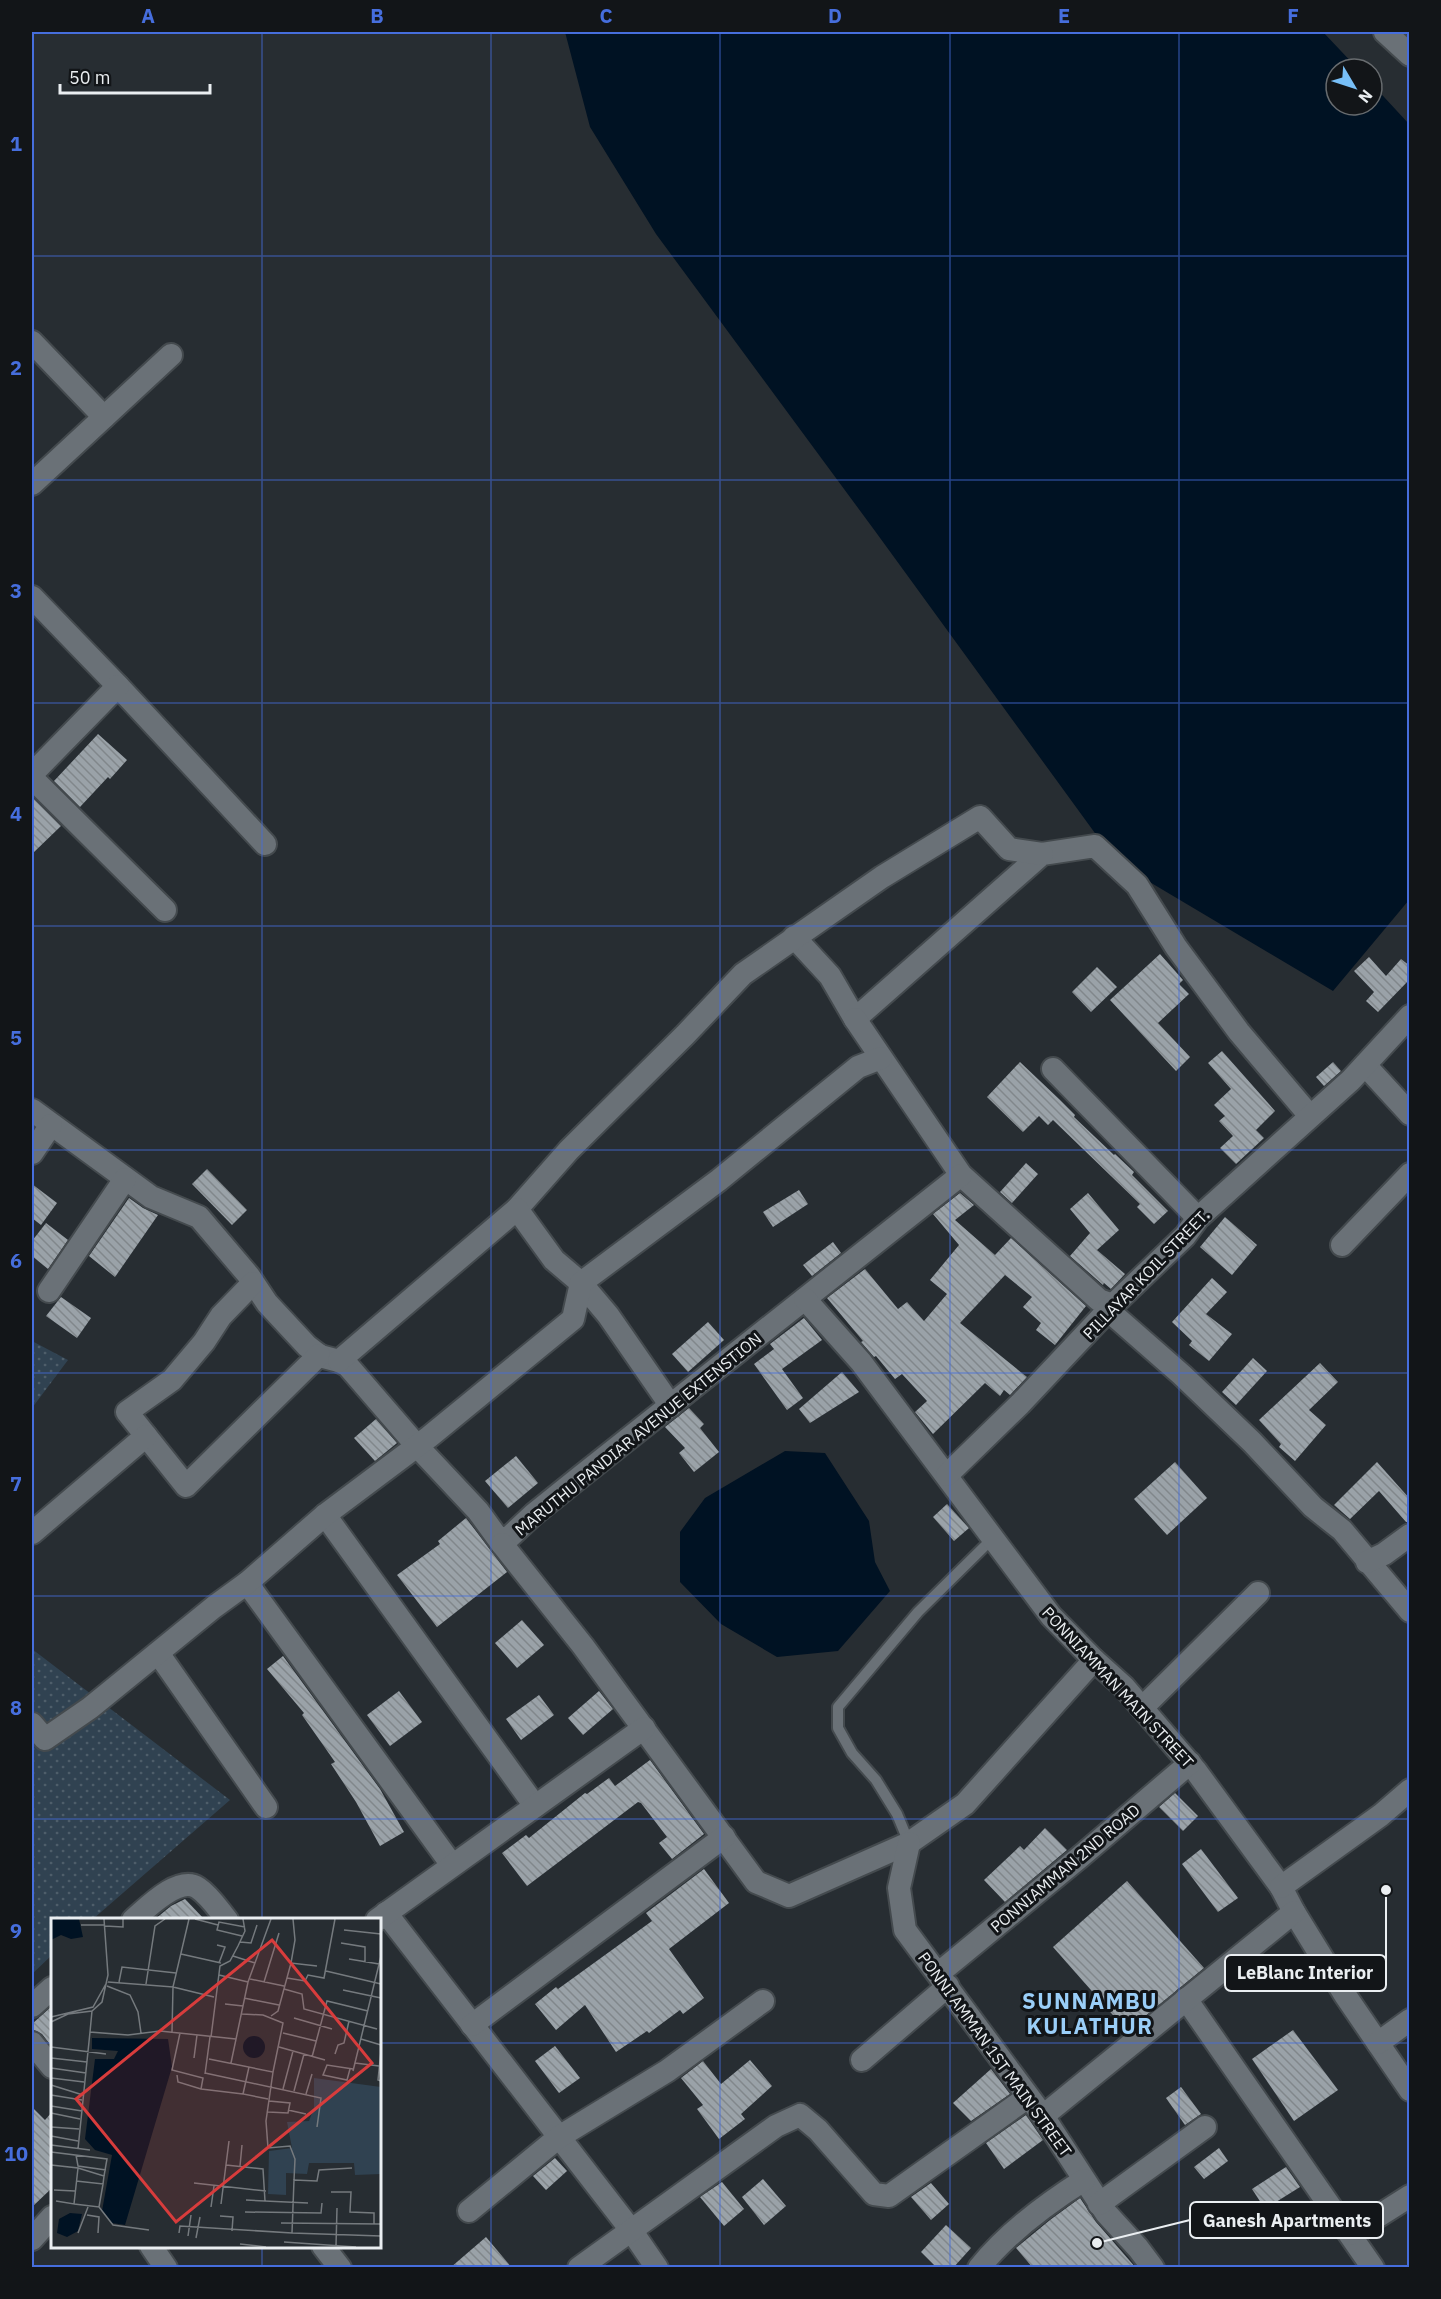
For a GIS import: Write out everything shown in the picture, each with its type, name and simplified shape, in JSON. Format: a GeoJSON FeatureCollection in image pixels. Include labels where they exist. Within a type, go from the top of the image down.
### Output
{"type":"FeatureCollection","features":[{"type":"Feature","properties":{"kind":"street"},"geometry":{"type":"LineString","coordinates":[[32,342],[104,417]]}},
{"type":"Feature","properties":{"kind":"street"},"geometry":{"type":"LineString","coordinates":[[34,477],[171,355]]}},
{"type":"Feature","properties":{"kind":"street"},"geometry":{"type":"LineString","coordinates":[[32,597],[265,844]]}},
{"type":"Feature","properties":{"kind":"street"},"geometry":{"type":"LineString","coordinates":[[118,686],[32,776],[165,910]]}},
{"type":"Feature","properties":{"kind":"street"},"geometry":{"type":"LineString","coordinates":[[253,1283],[221,1316],[204,1342],[172,1380],[127,1413],[186,1486],[329,1358],[517,1209],[569,1150],[743,974],[882,877],[980,817],[1009,849],[1042,854],[1095,846],[1137,885],[1176,947],[1239,1032],[1310,1116]]}},
{"type":"Feature","properties":{"kind":"street"},"geometry":{"type":"LineString","coordinates":[[855,1019],[1042,854]]}},
{"type":"Feature","properties":{"kind":"street"},"geometry":{"type":"LineString","coordinates":[[794,937],[830,976],[855,1019],[961,1175],[1099,1300],[1111,1308],[1252,1442],[1313,1507],[1342,1530],[1410,1611]]}},
{"type":"Feature","properties":{"kind":"street","name":"PILLAYAR KOIL STREET."},"geometry":{"type":"LineString","coordinates":[[947,1476],[1020,1404],[1111,1308],[1185,1236],[1198,1218],[1358,1073],[1410,1016]]}},
{"type":"Feature","properties":{"kind":"street"},"geometry":{"type":"LineString","coordinates":[[32,1724],[45,1739],[90,1708],[247,1583],[325,1515],[417,1446],[573,1319],[581,1283],[719,1180],[858,1067],[882,1058]]}},
{"type":"Feature","properties":{"kind":"street"},"geometry":{"type":"LineString","coordinates":[[1053,1069],[1198,1218]]}},
{"type":"Feature","properties":{"kind":"street"},"geometry":{"type":"LineString","coordinates":[[1358,1073],[1410,1114]]}},
{"type":"Feature","properties":{"kind":"street","name":"MARUTHU PANDIAR AVENUE EXTENSTION"},"geometry":{"type":"LineString","coordinates":[[32,1110],[151,1197],[199,1216],[267,1303],[307,1346],[348,1365],[417,1446],[478,1511],[502,1544],[580,1477],[961,1175]]}},
{"type":"Feature","properties":{"kind":"street"},"geometry":{"type":"LineString","coordinates":[[32,1154],[51,1125]]}},
{"type":"Feature","properties":{"kind":"street"},"geometry":{"type":"LineString","coordinates":[[1342,1245],[1410,1174]]}},
{"type":"Feature","properties":{"kind":"street"},"geometry":{"type":"LineString","coordinates":[[49,1291],[124,1179]]}},
{"type":"Feature","properties":{"kind":"street"},"geometry":{"type":"LineString","coordinates":[[517,1209],[554,1260],[581,1283],[608,1315],[671,1406]]}},
{"type":"Feature","properties":{"kind":"street","name":"PONNIAMMAN MAIN STREET"},"geometry":{"type":"LineString","coordinates":[[805,1299],[861,1362],[1051,1616],[1124,1687],[1190,1763],[1281,1887],[1345,1995],[1410,2090]]}},
{"type":"Feature","properties":{"kind":"street"},"geometry":{"type":"LineString","coordinates":[[32,1533],[146,1436]]}},
{"type":"Feature","properties":{"kind":"street"},"geometry":{"type":"LineString","coordinates":[[325,1515],[535,1806]]}},
{"type":"Feature","properties":{"kind":"street"},"geometry":{"type":"LineString","coordinates":[[1367,1562],[1384,1554],[1410,1534]]}},
{"type":"Feature","properties":{"kind":"street"},"geometry":{"type":"LineString","coordinates":[[502,1544],[583,1646],[756,1882],[789,1896],[909,1843],[965,1804],[1094,1660]]}},
{"type":"Feature","properties":{"kind":"street"},"geometry":{"type":"LineString","coordinates":[[247,1583],[452,1865]]}},
{"type":"Feature","properties":{"kind":"street"},"geometry":{"type":"LineString","coordinates":[[1142,1708],[1258,1593]]}},
{"type":"Feature","properties":{"kind":"street"},"geometry":{"type":"LineString","coordinates":[[158,1653],[266,1807]]}},
{"type":"Feature","properties":{"kind":"street"},"geometry":{"type":"LineString","coordinates":[[644,1728],[381,1916],[472,2025],[631,2230],[657,2268]]}},
{"type":"Feature","properties":{"kind":"street","name":"PONNIAMMAN 2ND ROAD"},"geometry":{"type":"LineString","coordinates":[[862,2060],[944,1979],[1080,1857],[1190,1763]]}},
{"type":"Feature","properties":{"kind":"street"},"geometry":{"type":"LineString","coordinates":[[1281,1887],[1381,1815],[1410,1790]]}},
{"type":"Feature","properties":{"kind":"street"},"geometry":{"type":"LineString","coordinates":[[472,2025],[724,1837]]}},
{"type":"Feature","properties":{"kind":"street","name":"PONNI AMMAN 1ST MAIN STREET"},"geometry":{"type":"LineString","coordinates":[[909,1843],[899,1888],[906,1930],[1043,2116],[1100,2204],[1153,2268]]}},
{"type":"Feature","properties":{"kind":"street"},"geometry":{"type":"LineString","coordinates":[[136,1918],[160,1897],[184,1884],[196,1886],[208,1896],[225,1918]]}},
{"type":"Feature","properties":{"kind":"street"},"geometry":{"type":"LineString","coordinates":[[1043,2116],[1294,1912]]}},
{"type":"Feature","properties":{"kind":"street"},"geometry":{"type":"LineString","coordinates":[[32,2006],[51,1989]]}},
{"type":"Feature","properties":{"kind":"street"},"geometry":{"type":"LineString","coordinates":[[1186,1999],[1372,2268]]}},
{"type":"Feature","properties":{"kind":"street"},"geometry":{"type":"LineString","coordinates":[[469,2211],[559,2137],[667,2071],[763,2001]]}},
{"type":"Feature","properties":{"kind":"street"},"geometry":{"type":"LineString","coordinates":[[1378,2043],[1410,2020]]}},
{"type":"Feature","properties":{"kind":"street"},"geometry":{"type":"LineString","coordinates":[[32,2043],[51,2066]]}},
{"type":"Feature","properties":{"kind":"street"},"geometry":{"type":"LineString","coordinates":[[579,2268],[776,2126],[800,2115],[818,2130],[874,2194],[889,2196],[1028,2097]]}},
{"type":"Feature","properties":{"kind":"street"},"geometry":{"type":"LineString","coordinates":[[1100,2204],[1205,2127]]}},
{"type":"Feature","properties":{"kind":"street"},"geometry":{"type":"LineString","coordinates":[[979,2268],[991,2253],[1036,2214],[1084,2180]]}},
{"type":"Feature","properties":{"kind":"street"},"geometry":{"type":"LineString","coordinates":[[1350,2234],[1410,2196]]}},
{"type":"Feature","properties":{"kind":"street"},"geometry":{"type":"LineString","coordinates":[[32,2239],[51,2218]]}},
{"type":"Feature","properties":{"kind":"street"},"geometry":{"type":"LineString","coordinates":[[152,2248],[166,2268]]}},
{"type":"Feature","properties":{"kind":"street"},"geometry":{"type":"LineString","coordinates":[[324,2248],[340,2268]]}},
{"type":"Feature","properties":{"kind":"lane"},"geometry":{"type":"LineString","coordinates":[[909,1843],[897,1814],[876,1780],[852,1752],[838,1728],[838,1707],[918,1612],[992,1539]]}},
{"type":"Feature","properties":{"kind":"shaded area"},"geometry":{"type":"Polygon","coordinates":[[[565,32],[1323,32],[1347,57],[1324,57],[1324,117],[1384,117],[1384,97],[1409,124],[1409,900],[1333,991],[1116,862],[656,234],[590,127],[565,32]]]}},
{"type":"Feature","properties":{"kind":"shaded area"},"geometry":{"type":"Polygon","coordinates":[[[32,1341],[68,1360],[32,1408],[32,1341]]]}},
{"type":"Feature","properties":{"kind":"shaded area"},"geometry":{"type":"Polygon","coordinates":[[[785,1451],[825,1453],[869,1521],[875,1562],[890,1591],[838,1651],[777,1657],[721,1624],[680,1582],[680,1532],[705,1498],[785,1451]]]}},
{"type":"Feature","properties":{"kind":"shaded area"},"geometry":{"type":"Polygon","coordinates":[[[32,1649],[230,1800],[94,1918],[51,1918],[51,1956],[32,1974],[32,1649]]]}},
{"type":"Feature","properties":{"kind":"building"},"geometry":{"type":"Polygon","coordinates":[[[98,734],[127,760],[80,807],[54,781],[98,734]]]}},
{"type":"Feature","properties":{"kind":"building"},"geometry":{"type":"Polygon","coordinates":[[[32,797],[61,826],[32,854],[32,797]]]}},
{"type":"Feature","properties":{"kind":"building"},"geometry":{"type":"Polygon","coordinates":[[[1160,954],[1183,980],[1179,984],[1189,994],[1158,1023],[1190,1057],[1176,1071],[1110,1000],[1160,954]]]}},
{"type":"Feature","properties":{"kind":"building"},"geometry":{"type":"Polygon","coordinates":[[[1369,957],[1386,976],[1401,959],[1410,966],[1410,979],[1378,1012],[1366,1001],[1374,992],[1354,971],[1369,957]]]}},
{"type":"Feature","properties":{"kind":"building"},"geometry":{"type":"Polygon","coordinates":[[[1097,967],[1117,987],[1091,1012],[1072,992],[1097,967]]]}},
{"type":"Feature","properties":{"kind":"building"},"geometry":{"type":"Polygon","coordinates":[[[1222,1051],[1275,1111],[1256,1130],[1264,1138],[1236,1164],[1220,1148],[1233,1136],[1219,1121],[1225,1116],[1214,1105],[1231,1089],[1208,1063],[1222,1051]]]}},
{"type":"Feature","properties":{"kind":"building"},"geometry":{"type":"Polygon","coordinates":[[[1020,1062],[1075,1115],[1074,1117],[1134,1172],[1132,1175],[1168,1211],[1154,1224],[1137,1207],[1140,1204],[1053,1120],[1048,1125],[1039,1116],[1023,1132],[987,1097],[1020,1062]]]}},
{"type":"Feature","properties":{"kind":"building"},"geometry":{"type":"Polygon","coordinates":[[[1333,1062],[1341,1071],[1324,1086],[1316,1077],[1333,1062]]]}},
{"type":"Feature","properties":{"kind":"building"},"geometry":{"type":"Polygon","coordinates":[[[1026,1163],[1038,1174],[1012,1203],[1000,1192],[1026,1163]]]}},
{"type":"Feature","properties":{"kind":"building"},"geometry":{"type":"Polygon","coordinates":[[[207,1169],[247,1210],[232,1225],[192,1184],[207,1169]]]}},
{"type":"Feature","properties":{"kind":"building"},"geometry":{"type":"Polygon","coordinates":[[[32,1184],[57,1203],[41,1225],[32,1218],[32,1184]]]}},
{"type":"Feature","properties":{"kind":"building"},"geometry":{"type":"Polygon","coordinates":[[[799,1190],[808,1204],[773,1227],[763,1212],[799,1190]]]}},
{"type":"Feature","properties":{"kind":"building"},"geometry":{"type":"Polygon","coordinates":[[[960,1193],[974,1205],[955,1220],[995,1255],[1011,1238],[1086,1306],[1055,1345],[1036,1330],[1041,1323],[1023,1307],[1032,1297],[1005,1275],[960,1323],[1027,1377],[1010,1395],[1004,1390],[1000,1396],[985,1383],[933,1434],[915,1412],[927,1401],[902,1374],[895,1379],[861,1342],[863,1341],[827,1298],[865,1269],[898,1309],[907,1302],[924,1321],[947,1294],[930,1280],[959,1245],[933,1214],[960,1193]]]}},
{"type":"Feature","properties":{"kind":"building"},"geometry":{"type":"Polygon","coordinates":[[[1088,1193],[1119,1230],[1097,1250],[1125,1274],[1111,1289],[1104,1283],[1103,1285],[1070,1256],[1090,1233],[1070,1209],[1088,1193]]]}},
{"type":"Feature","properties":{"kind":"building"},"geometry":{"type":"Polygon","coordinates":[[[129,1198],[158,1215],[115,1277],[89,1256],[129,1198]]]}},
{"type":"Feature","properties":{"kind":"building"},"geometry":{"type":"Polygon","coordinates":[[[1225,1217],[1257,1245],[1232,1275],[1200,1247],[1225,1217]]]}},
{"type":"Feature","properties":{"kind":"building"},"geometry":{"type":"Polygon","coordinates":[[[46,1223],[68,1240],[48,1269],[32,1256],[32,1241],[46,1223]]]}},
{"type":"Feature","properties":{"kind":"building"},"geometry":{"type":"Polygon","coordinates":[[[833,1242],[841,1253],[812,1276],[803,1265],[833,1242]]]}},
{"type":"Feature","properties":{"kind":"building"},"geometry":{"type":"Polygon","coordinates":[[[1212,1278],[1227,1292],[1206,1314],[1232,1334],[1209,1361],[1189,1345],[1192,1341],[1172,1322],[1212,1278]]]}},
{"type":"Feature","properties":{"kind":"building"},"geometry":{"type":"Polygon","coordinates":[[[61,1297],[91,1318],[77,1338],[46,1316],[61,1297]]]}},
{"type":"Feature","properties":{"kind":"building"},"geometry":{"type":"Polygon","coordinates":[[[804,1318],[822,1340],[782,1369],[803,1398],[787,1410],[754,1364],[774,1349],[770,1344],[804,1318]]]}},
{"type":"Feature","properties":{"kind":"building"},"geometry":{"type":"Polygon","coordinates":[[[708,1322],[724,1340],[688,1372],[672,1354],[708,1322]]]}},
{"type":"Feature","properties":{"kind":"building"},"geometry":{"type":"Polygon","coordinates":[[[1253,1358],[1267,1371],[1236,1405],[1222,1392],[1253,1358]]]}},
{"type":"Feature","properties":{"kind":"building"},"geometry":{"type":"Polygon","coordinates":[[[1320,1363],[1338,1382],[1309,1410],[1326,1425],[1295,1461],[1279,1447],[1281,1444],[1259,1420],[1320,1363]]]}},
{"type":"Feature","properties":{"kind":"building"},"geometry":{"type":"Polygon","coordinates":[[[842,1372],[859,1392],[810,1423],[799,1409],[842,1372]]]}},
{"type":"Feature","properties":{"kind":"building"},"geometry":{"type":"Polygon","coordinates":[[[689,1408],[704,1424],[700,1428],[719,1452],[694,1472],[679,1453],[685,1448],[665,1427],[689,1408]]]}},
{"type":"Feature","properties":{"kind":"building"},"geometry":{"type":"Polygon","coordinates":[[[376,1419],[397,1443],[375,1461],[354,1438],[376,1419]]]}},
{"type":"Feature","properties":{"kind":"building"},"geometry":{"type":"Polygon","coordinates":[[[516,1456],[538,1483],[508,1508],[485,1481],[516,1456]]]}},
{"type":"Feature","properties":{"kind":"building"},"geometry":{"type":"Polygon","coordinates":[[[1175,1462],[1207,1498],[1167,1535],[1134,1499],[1175,1462]]]}},
{"type":"Feature","properties":{"kind":"building"},"geometry":{"type":"Polygon","coordinates":[[[1377,1462],[1410,1499],[1410,1522],[1406,1522],[1379,1491],[1350,1519],[1334,1505],[1377,1462]]]}},
{"type":"Feature","properties":{"kind":"building"},"geometry":{"type":"Polygon","coordinates":[[[947,1504],[969,1528],[954,1541],[933,1517],[947,1504]]]}},
{"type":"Feature","properties":{"kind":"building"},"geometry":{"type":"Polygon","coordinates":[[[466,1518],[507,1572],[437,1627],[397,1575],[440,1544],[438,1541],[466,1518]]]}},
{"type":"Feature","properties":{"kind":"building"},"geometry":{"type":"Polygon","coordinates":[[[522,1620],[544,1645],[517,1668],[495,1643],[522,1620]]]}},
{"type":"Feature","properties":{"kind":"building"},"geometry":{"type":"Polygon","coordinates":[[[283,1656],[380,1789],[404,1832],[380,1846],[356,1802],[331,1764],[335,1762],[302,1715],[304,1713],[267,1669],[283,1656]]]}},
{"type":"Feature","properties":{"kind":"building"},"geometry":{"type":"Polygon","coordinates":[[[399,1691],[422,1722],[390,1746],[367,1715],[399,1691]]]}},
{"type":"Feature","properties":{"kind":"building"},"geometry":{"type":"Polygon","coordinates":[[[599,1691],[613,1709],[583,1735],[568,1718],[599,1691]]]}},
{"type":"Feature","properties":{"kind":"building"},"geometry":{"type":"Polygon","coordinates":[[[539,1695],[554,1715],[521,1740],[506,1719],[539,1695]]]}},
{"type":"Feature","properties":{"kind":"building"},"geometry":{"type":"Polygon","coordinates":[[[650,1760],[704,1834],[672,1859],[659,1843],[667,1837],[638,1802],[527,1886],[502,1853],[526,1835],[529,1838],[585,1793],[587,1794],[609,1778],[615,1786],[650,1760]]]}},
{"type":"Feature","properties":{"kind":"building"},"geometry":{"type":"Polygon","coordinates":[[[1175,1793],[1198,1816],[1183,1831],[1159,1807],[1175,1793]]]}},
{"type":"Feature","properties":{"kind":"building"},"geometry":{"type":"Polygon","coordinates":[[[1045,1828],[1067,1850],[1005,1902],[984,1880],[1020,1846],[1024,1850],[1045,1828]]]}},
{"type":"Feature","properties":{"kind":"building"},"geometry":{"type":"Polygon","coordinates":[[[1201,1849],[1238,1898],[1218,1912],[1182,1864],[1201,1849]]]}},
{"type":"Feature","properties":{"kind":"building"},"geometry":{"type":"Polygon","coordinates":[[[704,1869],[729,1903],[669,1949],[704,1998],[683,2014],[680,2010],[649,2033],[647,2031],[616,2052],[585,2005],[556,2030],[535,2004],[652,1921],[646,1913],[704,1869]]]}},
{"type":"Feature","properties":{"kind":"building"},"geometry":{"type":"Polygon","coordinates":[[[1127,1881],[1204,1968],[1127,2031],[1053,1947],[1127,1881]]]}},
{"type":"Feature","properties":{"kind":"building"},"geometry":{"type":"Polygon","coordinates":[[[185,1899],[203,1918],[156,1918],[171,1906],[185,1899]]]}},
{"type":"Feature","properties":{"kind":"building"},"geometry":{"type":"Polygon","coordinates":[[[51,2007],[51,2046],[42,2034],[32,2029],[32,2024],[51,2007]]]}},
{"type":"Feature","properties":{"kind":"building"},"geometry":{"type":"Polygon","coordinates":[[[1293,2030],[1338,2090],[1294,2121],[1252,2059],[1293,2030]]]}},
{"type":"Feature","properties":{"kind":"building"},"geometry":{"type":"Polygon","coordinates":[[[555,2046],[580,2078],[559,2093],[535,2061],[555,2046]]]}},
{"type":"Feature","properties":{"kind":"building"},"geometry":{"type":"Polygon","coordinates":[[[750,2060],[772,2086],[741,2114],[745,2119],[719,2139],[697,2109],[703,2105],[681,2078],[703,2061],[721,2084],[750,2060]]]}},
{"type":"Feature","properties":{"kind":"building"},"geometry":{"type":"Polygon","coordinates":[[[991,2069],[1010,2094],[971,2121],[953,2103],[991,2069]]]}},
{"type":"Feature","properties":{"kind":"building"},"geometry":{"type":"Polygon","coordinates":[[[1181,2087],[1201,2114],[1185,2125],[1166,2098],[1181,2087]]]}},
{"type":"Feature","properties":{"kind":"building"},"geometry":{"type":"Polygon","coordinates":[[[32,2107],[45,2120],[51,2113],[51,2189],[32,2207],[32,2107]]]}},
{"type":"Feature","properties":{"kind":"building"},"geometry":{"type":"Polygon","coordinates":[[[1026,2115],[1043,2140],[1004,2169],[986,2143],[1026,2115]]]}},
{"type":"Feature","properties":{"kind":"building"},"geometry":{"type":"Polygon","coordinates":[[[1219,2148],[1228,2161],[1204,2179],[1194,2167],[1219,2148]]]}},
{"type":"Feature","properties":{"kind":"building"},"geometry":{"type":"Polygon","coordinates":[[[555,2158],[567,2171],[546,2190],[533,2176],[555,2158]]]}},
{"type":"Feature","properties":{"kind":"building"},"geometry":{"type":"Polygon","coordinates":[[[1286,2167],[1300,2187],[1265,2209],[1252,2189],[1286,2167]]]}},
{"type":"Feature","properties":{"kind":"building"},"geometry":{"type":"Polygon","coordinates":[[[763,2179],[786,2206],[764,2225],[742,2197],[763,2179]]]}},
{"type":"Feature","properties":{"kind":"building"},"geometry":{"type":"Polygon","coordinates":[[[722,2182],[744,2209],[724,2226],[700,2197],[722,2182]]]}},
{"type":"Feature","properties":{"kind":"building"},"geometry":{"type":"Polygon","coordinates":[[[931,2183],[949,2204],[931,2220],[911,2197],[931,2183]]]}},
{"type":"Feature","properties":{"kind":"building"},"geometry":{"type":"Polygon","coordinates":[[[1080,2198],[1096,2222],[1136,2268],[1033,2268],[1016,2248],[1080,2198]]]}},
{"type":"Feature","properties":{"kind":"building"},"geometry":{"type":"Polygon","coordinates":[[[946,2225],[971,2248],[953,2268],[937,2268],[921,2252],[946,2225]]]}},
{"type":"Feature","properties":{"kind":"building"},"geometry":{"type":"Polygon","coordinates":[[[486,2237],[512,2268],[450,2268],[486,2237]]]}},
{"type":"Feature","properties":{"kind":"place","name":"LeBlanc Interior"},"geometry":{"type":"Point","coordinates":[1386,1890]}},
{"type":"Feature","properties":{"kind":"place","name":"Ganesh Apartments"},"geometry":{"type":"Point","coordinates":[1097,2243]}},
{"type":"Feature","properties":{"kind":"district","name":"SUNNAMBU KULATHUR"},"geometry":{"type":"Point","coordinates":[1090,2014]}}]}
